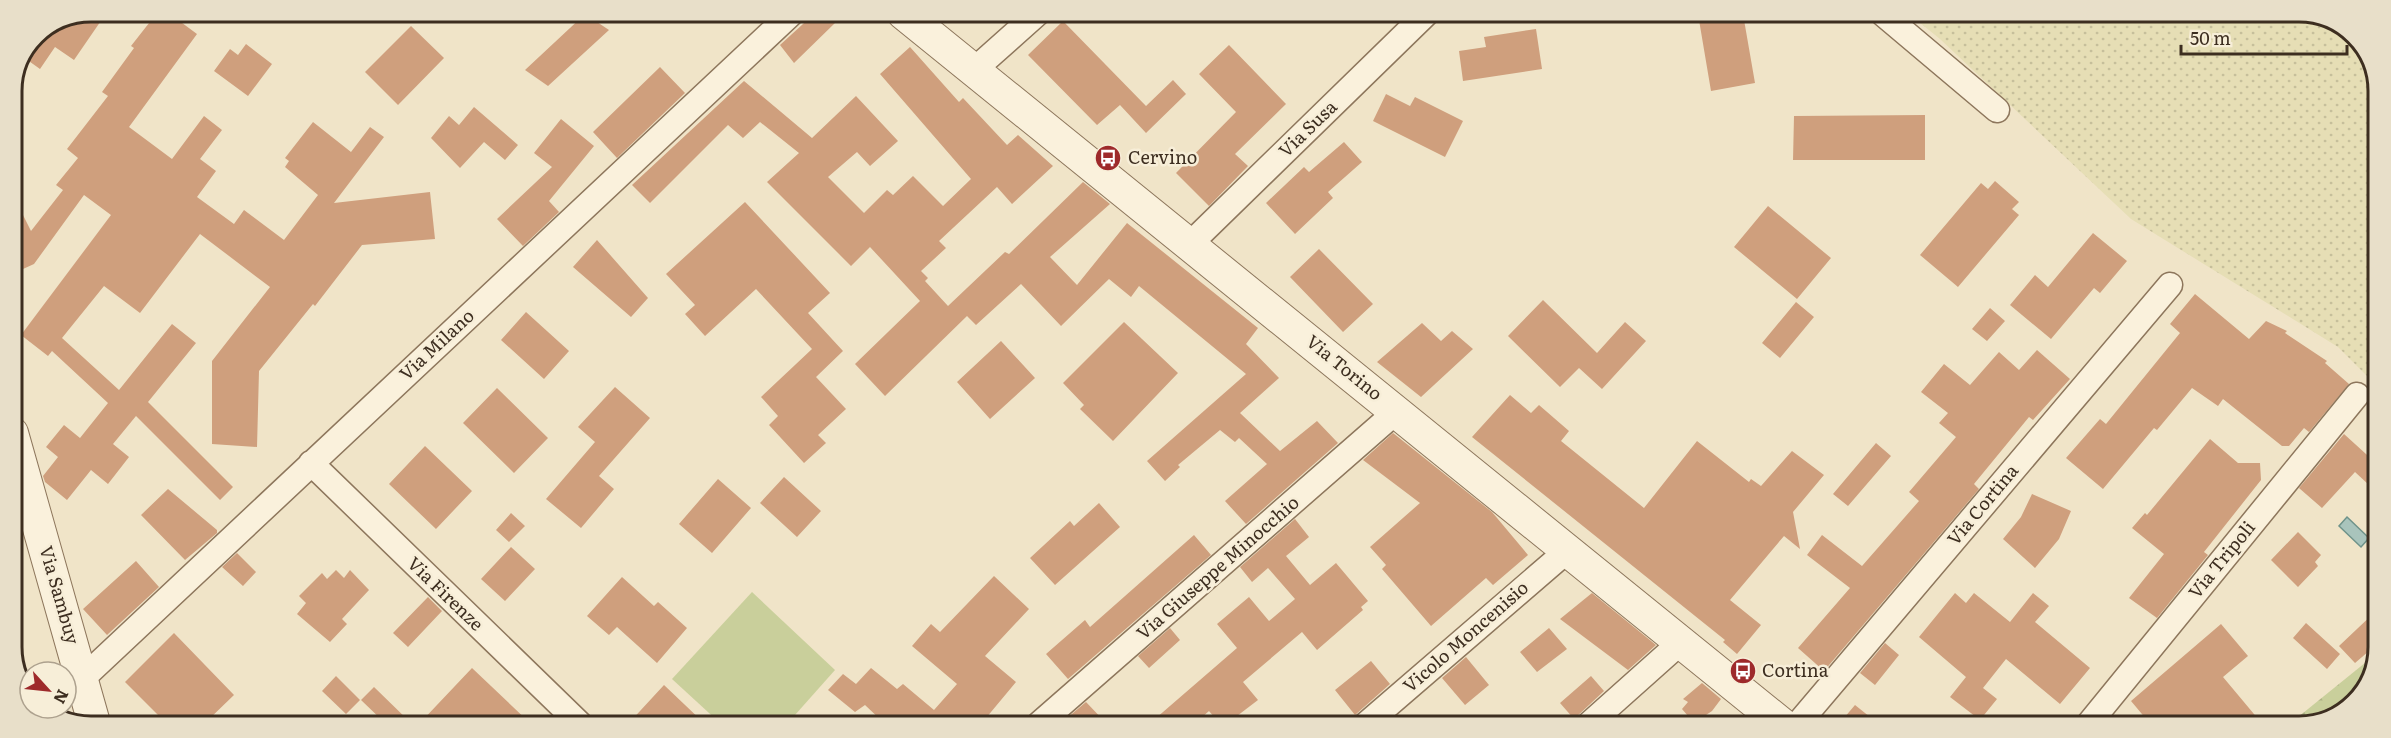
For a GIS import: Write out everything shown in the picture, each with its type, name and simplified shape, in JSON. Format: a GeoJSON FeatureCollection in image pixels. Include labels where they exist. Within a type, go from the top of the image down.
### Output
{"type":"FeatureCollection","features":[{"type":"Feature","properties":{"kind":"street","name":"Via Milano"},"geometry":{"type":"LineString","coordinates":[[83,678],[782,22]]}},
{"type":"Feature","properties":{"kind":"street","name":"Via Torino"},"geometry":{"type":"LineString","coordinates":[[914,22],[1772,716]]}},
{"type":"Feature","properties":{"kind":"street"},"geometry":{"type":"LineString","coordinates":[[974,70],[1028,22]]}},
{"type":"Feature","properties":{"kind":"street","name":"Via Susa"},"geometry":{"type":"LineString","coordinates":[[1190,244],[1418,22]]}},
{"type":"Feature","properties":{"kind":"street"},"geometry":{"type":"LineString","coordinates":[[1892,22],[1997,110]]}},
{"type":"Feature","properties":{"kind":"street","name":"Via Cortina"},"geometry":{"type":"LineString","coordinates":[[1805,716],[2170,285]]}},
{"type":"Feature","properties":{"kind":"street","name":"Via Tripoli"},"geometry":{"type":"LineString","coordinates":[[2095,716],[2357,395]]}},
{"type":"Feature","properties":{"kind":"street","name":"Via Giuseppe Minocchio"},"geometry":{"type":"LineString","coordinates":[[1048,716],[1397,411]]}},
{"type":"Feature","properties":{"kind":"street","name":"Via Firenze"},"geometry":{"type":"LineString","coordinates":[[311,463],[572,716]]}},
{"type":"Feature","properties":{"kind":"street","name":"Via Sambuy"},"geometry":{"type":"LineString","coordinates":[[23,471],[92,716]]}},
{"type":"Feature","properties":{"kind":"street","name":"Vicolo Moncenisio"},"geometry":{"type":"LineString","coordinates":[[1375,716],[1568,550]]}},
{"type":"Feature","properties":{"kind":"street"},"geometry":{"type":"LineString","coordinates":[[1598,716],[1681,642]]}},
{"type":"Feature","properties":{"kind":"shaded area"},"geometry":{"type":"Polygon","coordinates":[[[1919,22],[2299,22],[2317,25],[2338,34],[2357,53],[2363,65],[2368,87],[2368,377],[2338,347],[2131,219],[1940,39],[1919,22]]]}},
{"type":"Feature","properties":{"kind":"green space"},"geometry":{"type":"Polygon","coordinates":[[[752,592],[835,670],[794,716],[712,716],[672,679],[752,592]]]}},
{"type":"Feature","properties":{"kind":"green space"},"geometry":{"type":"Polygon","coordinates":[[[2367,662],[2357,685],[2341,701],[2321,712],[2299,716],[2367,662]]]}},
{"type":"Feature","properties":{"kind":"water"},"geometry":{"type":"Polygon","coordinates":[[[2347,517],[2368,539],[2361,547],[2339,526],[2347,517]]]}},
{"type":"Feature","properties":{"kind":"building"},"geometry":{"type":"Polygon","coordinates":[[[100,22],[74,60],[55,47],[40,69],[30,62],[34,53],[53,34],[78,24],[100,22]]]}},
{"type":"Feature","properties":{"kind":"building"},"geometry":{"type":"Polygon","coordinates":[[[150,22],[181,22],[197,34],[129,127],[172,159],[204,116],[222,130],[200,159],[216,171],[197,197],[234,224],[244,210],[284,240],[318,195],[285,167],[289,161],[285,158],[313,122],[351,152],[370,127],[384,137],[334,203],[430,192],[435,239],[362,245],[315,306],[313,304],[259,371],[257,447],[212,444],[212,361],[270,287],[200,234],[140,313],[104,286],[62,338],[119,390],[172,324],[196,343],[148,402],[233,487],[220,500],[136,416],[113,444],[129,457],[108,484],[91,470],[67,500],[45,482],[43,476],[58,457],[46,447],[64,425],[80,438],[108,403],[52,351],[48,356],[23,337],[23,332],[111,215],[84,195],[34,264],[23,269],[23,215],[31,231],[63,190],[56,185],[78,158],[67,149],[108,96],[102,92],[134,48],[131,46],[150,22]]]}},
{"type":"Feature","properties":{"kind":"building"},"geometry":{"type":"Polygon","coordinates":[[[576,22],[597,22],[609,30],[548,86],[525,70],[576,22]]]}},
{"type":"Feature","properties":{"kind":"building"},"geometry":{"type":"Polygon","coordinates":[[[805,22],[835,23],[794,63],[780,45],[805,22]]]}},
{"type":"Feature","properties":{"kind":"building"},"geometry":{"type":"Polygon","coordinates":[[[1064,22],[1146,106],[1173,80],[1186,94],[1146,133],[1120,105],[1097,125],[1028,55],[1064,22]]]}},
{"type":"Feature","properties":{"kind":"building"},"geometry":{"type":"Polygon","coordinates":[[[1699,22],[1744,22],[1755,83],[1711,91],[1699,22]]]}},
{"type":"Feature","properties":{"kind":"building"},"geometry":{"type":"Polygon","coordinates":[[[411,26],[444,58],[398,105],[365,72],[411,26]]]}},
{"type":"Feature","properties":{"kind":"building"},"geometry":{"type":"Polygon","coordinates":[[[1536,29],[1542,69],[1463,81],[1459,51],[1486,47],[1484,37],[1536,29]]]}},
{"type":"Feature","properties":{"kind":"building"},"geometry":{"type":"Polygon","coordinates":[[[246,44],[272,64],[248,96],[214,71],[230,49],[238,55],[246,44]]]}},
{"type":"Feature","properties":{"kind":"building"},"geometry":{"type":"Polygon","coordinates":[[[1229,45],[1286,104],[1235,154],[1248,166],[1209,206],[1176,173],[1236,112],[1199,74],[1229,45]]]}},
{"type":"Feature","properties":{"kind":"building"},"geometry":{"type":"Polygon","coordinates":[[[910,47],[959,102],[963,98],[1007,145],[1018,135],[1053,166],[1012,204],[997,187],[939,241],[946,248],[921,271],[928,278],[925,281],[948,306],[1005,252],[1009,254],[1083,182],[1110,204],[1050,257],[1077,285],[1127,223],[1258,328],[1246,344],[1279,378],[1240,413],[1280,451],[1317,421],[1338,443],[1246,524],[1225,501],[1267,464],[1239,438],[1235,442],[1220,430],[1178,465],[1180,467],[1165,481],[1147,461],[1246,374],[1139,286],[1131,297],[1109,279],[1061,326],[1021,284],[976,325],[967,316],[885,396],[855,364],[920,301],[870,247],[851,266],[767,182],[799,153],[760,122],[743,138],[728,125],[650,203],[632,185],[744,81],[812,138],[856,96],[898,141],[870,166],[857,152],[828,177],[864,213],[887,190],[893,195],[913,176],[943,206],[971,179],[880,74],[910,47]]]}},
{"type":"Feature","properties":{"kind":"building"},"geometry":{"type":"Polygon","coordinates":[[[660,67],[685,93],[617,158],[593,132],[660,67]]]}},
{"type":"Feature","properties":{"kind":"building"},"geometry":{"type":"Polygon","coordinates":[[[1386,94],[1410,106],[1415,97],[1463,121],[1445,157],[1373,121],[1386,94]]]}},
{"type":"Feature","properties":{"kind":"building"},"geometry":{"type":"Polygon","coordinates":[[[474,107],[518,145],[505,160],[484,142],[460,168],[431,138],[449,116],[459,125],[474,107]]]}},
{"type":"Feature","properties":{"kind":"building"},"geometry":{"type":"Polygon","coordinates":[[[1925,115],[1925,160],[1793,160],[1794,116],[1925,115]]]}},
{"type":"Feature","properties":{"kind":"building"},"geometry":{"type":"Polygon","coordinates":[[[561,119],[594,146],[549,201],[559,212],[523,246],[497,219],[552,167],[534,153],[561,119]]]}},
{"type":"Feature","properties":{"kind":"building"},"geometry":{"type":"Polygon","coordinates":[[[1344,142],[1362,162],[1328,192],[1333,198],[1295,234],[1266,203],[1304,167],[1309,172],[1344,142]]]}},
{"type":"Feature","properties":{"kind":"building"},"geometry":{"type":"Polygon","coordinates":[[[1995,181],[2019,202],[2012,209],[2019,215],[1958,287],[1920,255],[1981,183],[1988,189],[1995,181]]]}},
{"type":"Feature","properties":{"kind":"building"},"geometry":{"type":"Polygon","coordinates":[[[745,202],[830,293],[808,313],[843,351],[816,377],[846,409],[818,435],[826,443],[804,463],[769,425],[778,416],[761,397],[812,349],[756,289],[705,336],[685,314],[695,305],[666,274],[745,202]]]}},
{"type":"Feature","properties":{"kind":"building"},"geometry":{"type":"Polygon","coordinates":[[[1768,206],[1831,258],[1797,299],[1734,247],[1768,206]]]}},
{"type":"Feature","properties":{"kind":"building"},"geometry":{"type":"Polygon","coordinates":[[[2093,233],[2127,261],[2100,293],[2094,288],[2051,339],[2010,305],[2035,275],[2048,287],[2093,233]]]}},
{"type":"Feature","properties":{"kind":"building"},"geometry":{"type":"Polygon","coordinates":[[[597,240],[648,298],[631,317],[573,267],[597,240]]]}},
{"type":"Feature","properties":{"kind":"building"},"geometry":{"type":"Polygon","coordinates":[[[1319,249],[1373,304],[1343,332],[1290,277],[1319,249]]]}},
{"type":"Feature","properties":{"kind":"building"},"geometry":{"type":"Polygon","coordinates":[[[2195,294],[2249,339],[2266,321],[2287,331],[2285,333],[2327,361],[2325,363],[2349,384],[2309,432],[2304,428],[2289,446],[2282,446],[2223,399],[2218,406],[2192,388],[2157,430],[2154,428],[2103,489],[2066,458],[2100,419],[2106,424],[2180,333],[2170,324],[2195,294]]]}},
{"type":"Feature","properties":{"kind":"building"},"geometry":{"type":"Polygon","coordinates":[[[1543,300],[1597,353],[1625,322],[1646,341],[1602,389],[1579,368],[1560,387],[1508,336],[1543,300]]]}},
{"type":"Feature","properties":{"kind":"building"},"geometry":{"type":"Polygon","coordinates":[[[1796,302],[1814,317],[1780,358],[1762,343],[1796,302]]]}},
{"type":"Feature","properties":{"kind":"building"},"geometry":{"type":"Polygon","coordinates":[[[1990,308],[2005,321],[1987,341],[1972,329],[1990,308]]]}},
{"type":"Feature","properties":{"kind":"building"},"geometry":{"type":"Polygon","coordinates":[[[526,312],[569,351],[544,379],[501,340],[526,312]]]}},
{"type":"Feature","properties":{"kind":"building"},"geometry":{"type":"Polygon","coordinates":[[[1124,322],[1178,373],[1113,441],[1080,409],[1084,405],[1063,383],[1124,322]]]}},
{"type":"Feature","properties":{"kind":"building"},"geometry":{"type":"Polygon","coordinates":[[[1422,323],[1441,341],[1452,331],[1473,349],[1421,397],[1377,362],[1422,323]]]}},
{"type":"Feature","properties":{"kind":"building"},"geometry":{"type":"Polygon","coordinates":[[[1001,341],[1035,378],[990,419],[957,382],[1001,341]]]}},
{"type":"Feature","properties":{"kind":"building"},"geometry":{"type":"Polygon","coordinates":[[[2037,350],[2070,379],[2033,420],[2029,417],[1974,484],[1979,489],[1824,671],[1798,648],[1850,588],[1807,555],[1822,535],[1862,566],[1919,501],[1909,492],[1956,437],[1939,423],[1948,413],[1921,392],[1944,364],[1970,385],[1999,352],[2019,370],[2037,350]]]}},
{"type":"Feature","properties":{"kind":"building"},"geometry":{"type":"Polygon","coordinates":[[[615,387],[650,418],[599,476],[614,489],[581,528],[546,499],[595,442],[578,427],[615,387]]]}},
{"type":"Feature","properties":{"kind":"building"},"geometry":{"type":"Polygon","coordinates":[[[497,388],[548,438],[514,473],[463,423],[497,388]]]}},
{"type":"Feature","properties":{"kind":"building"},"geometry":{"type":"Polygon","coordinates":[[[1510,395],[1531,413],[1539,405],[1569,431],[1561,441],[1644,508],[1697,441],[1749,482],[1751,479],[1761,486],[1792,451],[1824,475],[1793,512],[1800,549],[1784,536],[1730,600],[1761,625],[1737,654],[1723,642],[1725,640],[1472,437],[1510,395]]]}},
{"type":"Feature","properties":{"kind":"building"},"geometry":{"type":"Polygon","coordinates":[[[1393,433],[1492,512],[1528,555],[1493,585],[1486,578],[1431,626],[1382,569],[1386,565],[1370,547],[1420,503],[1363,460],[1393,433]]]}},
{"type":"Feature","properties":{"kind":"building"},"geometry":{"type":"Polygon","coordinates":[[[2344,434],[2368,456],[2368,484],[2355,472],[2322,508],[2299,488],[2344,434]]]}},
{"type":"Feature","properties":{"kind":"building"},"geometry":{"type":"Polygon","coordinates":[[[2210,439],[2238,463],[2260,463],[2261,480],[2204,552],[2208,555],[2157,618],[2129,598],[2164,554],[2132,528],[2145,513],[2147,515],[2210,439]]]}},
{"type":"Feature","properties":{"kind":"building"},"geometry":{"type":"Polygon","coordinates":[[[1876,443],[1891,456],[1848,506],[1833,494],[1876,443]]]}},
{"type":"Feature","properties":{"kind":"building"},"geometry":{"type":"Polygon","coordinates":[[[425,446],[472,491],[436,529],[389,484],[425,446]]]}},
{"type":"Feature","properties":{"kind":"building"},"geometry":{"type":"Polygon","coordinates":[[[784,477],[821,511],[797,537],[760,503],[784,477]]]}},
{"type":"Feature","properties":{"kind":"building"},"geometry":{"type":"Polygon","coordinates":[[[718,479],[751,508],[712,553],[679,524],[718,479]]]}},
{"type":"Feature","properties":{"kind":"building"},"geometry":{"type":"Polygon","coordinates":[[[168,489],[217,530],[217,533],[185,560],[141,515],[168,489]]]}},
{"type":"Feature","properties":{"kind":"building"},"geometry":{"type":"Polygon","coordinates":[[[2032,494],[2071,511],[2059,539],[2035,568],[2003,539],[2021,517],[2032,494]]]}},
{"type":"Feature","properties":{"kind":"building"},"geometry":{"type":"Polygon","coordinates":[[[1099,503],[1120,527],[1055,585],[1030,558],[1070,521],[1074,526],[1099,503]]]}},
{"type":"Feature","properties":{"kind":"building"},"geometry":{"type":"Polygon","coordinates":[[[511,513],[525,526],[509,542],[496,530],[511,513]]]}},
{"type":"Feature","properties":{"kind":"building"},"geometry":{"type":"Polygon","coordinates":[[[1295,519],[1309,537],[1286,556],[1310,585],[1336,563],[1368,601],[1361,607],[1363,610],[1317,650],[1302,632],[1243,682],[1258,700],[1237,716],[1213,716],[1209,711],[1203,716],[1158,716],[1237,648],[1217,624],[1249,597],[1269,621],[1295,599],[1268,568],[1252,582],[1240,567],[1295,519]]]}},
{"type":"Feature","properties":{"kind":"building"},"geometry":{"type":"Polygon","coordinates":[[[2298,532],[2321,555],[2315,562],[2318,566],[2298,587],[2271,560],[2298,532]]]}},
{"type":"Feature","properties":{"kind":"building"},"geometry":{"type":"Polygon","coordinates":[[[1194,535],[1211,555],[1068,679],[1046,654],[1085,620],[1090,627],[1194,535]]]}},
{"type":"Feature","properties":{"kind":"building"},"geometry":{"type":"Polygon","coordinates":[[[511,547],[535,569],[505,601],[481,579],[511,547]]]}},
{"type":"Feature","properties":{"kind":"building"},"geometry":{"type":"Polygon","coordinates":[[[237,553],[256,572],[243,586],[222,567],[237,553]]]}},
{"type":"Feature","properties":{"kind":"building"},"geometry":{"type":"Polygon","coordinates":[[[136,561],[159,587],[107,635],[83,609],[136,561]]]}},
{"type":"Feature","properties":{"kind":"building"},"geometry":{"type":"Polygon","coordinates":[[[336,570],[344,578],[350,570],[369,590],[342,619],[347,624],[330,642],[297,614],[306,603],[299,596],[322,573],[327,579],[336,570]]]}},
{"type":"Feature","properties":{"kind":"building"},"geometry":{"type":"Polygon","coordinates":[[[994,576],[1029,609],[985,656],[1016,682],[988,716],[877,716],[865,705],[855,712],[828,690],[843,674],[856,684],[871,668],[897,689],[903,684],[934,710],[957,684],[912,646],[931,624],[940,632],[994,576]]]}},
{"type":"Feature","properties":{"kind":"building"},"geometry":{"type":"Polygon","coordinates":[[[622,577],[654,606],[658,602],[687,628],[657,663],[617,627],[609,635],[587,616],[622,577]]]}},
{"type":"Feature","properties":{"kind":"building"},"geometry":{"type":"Polygon","coordinates":[[[1592,593],[1656,645],[1628,670],[1560,619],[1592,593]]]}},
{"type":"Feature","properties":{"kind":"building"},"geometry":{"type":"Polygon","coordinates":[[[1955,593],[1966,603],[1974,593],[2010,622],[2033,593],[2049,606],[2035,622],[2090,668],[2060,704],[2006,659],[1983,688],[1997,699],[1983,716],[1975,716],[1950,697],[1966,677],[1919,637],[1955,593]]]}},
{"type":"Feature","properties":{"kind":"building"},"geometry":{"type":"Polygon","coordinates":[[[428,597],[442,611],[408,647],[393,633],[428,597]]]}},
{"type":"Feature","properties":{"kind":"building"},"geometry":{"type":"Polygon","coordinates":[[[2368,619],[2368,652],[2355,663],[2339,646],[2368,619]]]}},
{"type":"Feature","properties":{"kind":"building"},"geometry":{"type":"Polygon","coordinates":[[[2306,623],[2340,654],[2327,669],[2293,638],[2306,623]]]}},
{"type":"Feature","properties":{"kind":"building"},"geometry":{"type":"Polygon","coordinates":[[[2221,624],[2248,656],[2223,677],[2256,716],[2144,716],[2131,701],[2221,624]]]}},
{"type":"Feature","properties":{"kind":"building"},"geometry":{"type":"Polygon","coordinates":[[[1170,628],[1180,640],[1149,668],[1138,656],[1170,628]]]}},
{"type":"Feature","properties":{"kind":"building"},"geometry":{"type":"Polygon","coordinates":[[[1549,628],[1567,649],[1537,672],[1520,652],[1549,628]]]}},
{"type":"Feature","properties":{"kind":"building"},"geometry":{"type":"Polygon","coordinates":[[[174,633],[234,695],[212,716],[159,716],[125,682],[174,633]]]}},
{"type":"Feature","properties":{"kind":"building"},"geometry":{"type":"Polygon","coordinates":[[[1885,643],[1899,655],[1875,685],[1860,673],[1885,643]]]}},
{"type":"Feature","properties":{"kind":"building"},"geometry":{"type":"Polygon","coordinates":[[[1466,657],[1489,685],[1465,705],[1442,678],[1466,657]]]}},
{"type":"Feature","properties":{"kind":"building"},"geometry":{"type":"Polygon","coordinates":[[[1371,661],[1390,684],[1355,715],[1335,690],[1371,661]]]}},
{"type":"Feature","properties":{"kind":"building"},"geometry":{"type":"Polygon","coordinates":[[[472,668],[523,716],[427,716],[472,668]]]}},
{"type":"Feature","properties":{"kind":"building"},"geometry":{"type":"Polygon","coordinates":[[[336,676],[360,700],[346,714],[322,691],[336,676]]]}},
{"type":"Feature","properties":{"kind":"building"},"geometry":{"type":"Polygon","coordinates":[[[1591,676],[1604,691],[1577,716],[1571,716],[1560,703],[1591,676]]]}},
{"type":"Feature","properties":{"kind":"building"},"geometry":{"type":"Polygon","coordinates":[[[1702,683],[1721,699],[1712,711],[1704,716],[1688,716],[1682,709],[1688,702],[1683,699],[1702,683]]]}},
{"type":"Feature","properties":{"kind":"building"},"geometry":{"type":"Polygon","coordinates":[[[664,685],[697,716],[635,716],[664,685]]]}},
{"type":"Feature","properties":{"kind":"building"},"geometry":{"type":"Polygon","coordinates":[[[374,687],[404,716],[378,716],[361,700],[374,687]]]}},
{"type":"Feature","properties":{"kind":"building"},"geometry":{"type":"Polygon","coordinates":[[[1086,702],[1099,716],[1069,716],[1086,702]]]}},
{"type":"Feature","properties":{"kind":"building"},"geometry":{"type":"Polygon","coordinates":[[[1855,705],[1869,716],[1846,716],[1855,705]]]}},
{"type":"Feature","properties":{"kind":"place","name":"Cervino"},"geometry":{"type":"Point","coordinates":[1108,158]}},
{"type":"Feature","properties":{"kind":"place","name":"Cortina"},"geometry":{"type":"Point","coordinates":[1743,671]}}]}
